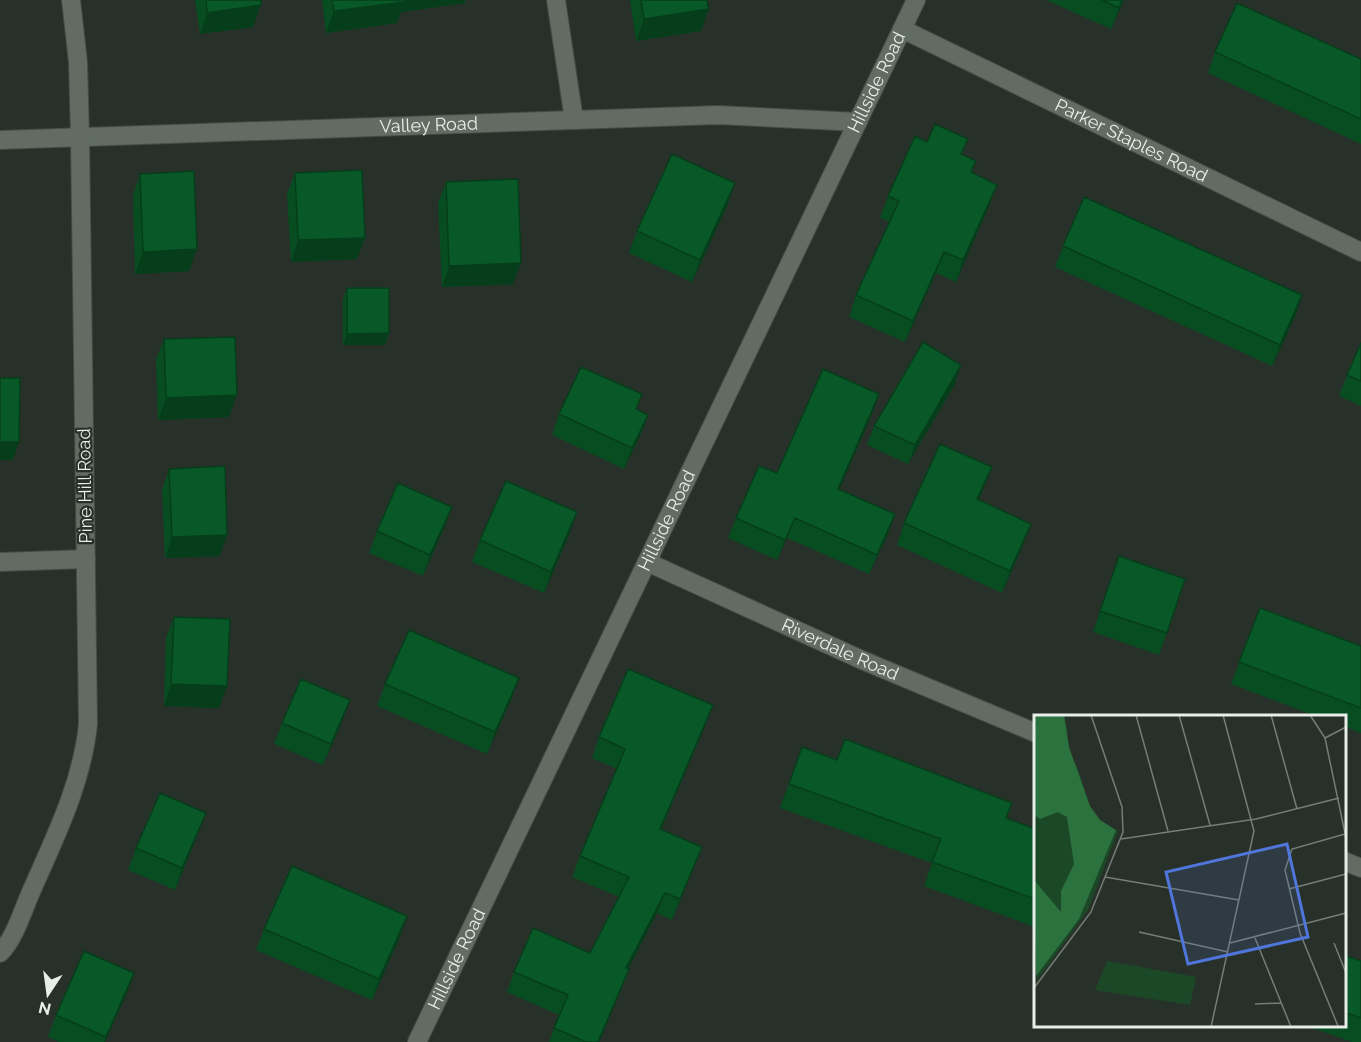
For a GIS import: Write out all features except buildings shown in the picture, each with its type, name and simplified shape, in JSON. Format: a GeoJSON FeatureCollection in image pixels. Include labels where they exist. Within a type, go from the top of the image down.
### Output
{"type":"FeatureCollection","features":[{"type":"Feature","properties":{"kind":"street","name":"Pine Hill Road"},"geometry":{"type":"LineString","coordinates":[[0,953],[18,923],[74,794],[86,749],[88,724],[80,137],[78,62],[71,0]]}},
{"type":"Feature","properties":{"kind":"street"},"geometry":{"type":"LineString","coordinates":[[556,0],[574,120]]}},
{"type":"Feature","properties":{"kind":"street","name":"Hillside Road"},"geometry":{"type":"LineString","coordinates":[[417,1042],[916,0]]}},
{"type":"Feature","properties":{"kind":"street","name":"Parker Staples Road"},"geometry":{"type":"LineString","coordinates":[[902,29],[1361,252]]}},
{"type":"Feature","properties":{"kind":"street","name":"Valley Road"},"geometry":{"type":"LineString","coordinates":[[0,140],[759,115],[858,122]]}},
{"type":"Feature","properties":{"kind":"street"},"geometry":{"type":"LineString","coordinates":[[0,562],[86,559]]}},
{"type":"Feature","properties":{"kind":"street","name":"Riverdale Road"},"geometry":{"type":"LineString","coordinates":[[647,562],[862,660],[1034,733]]}},
{"type":"Feature","properties":{"kind":"street"},"geometry":{"type":"LineString","coordinates":[[1346,862],[1361,868]]}}]}
